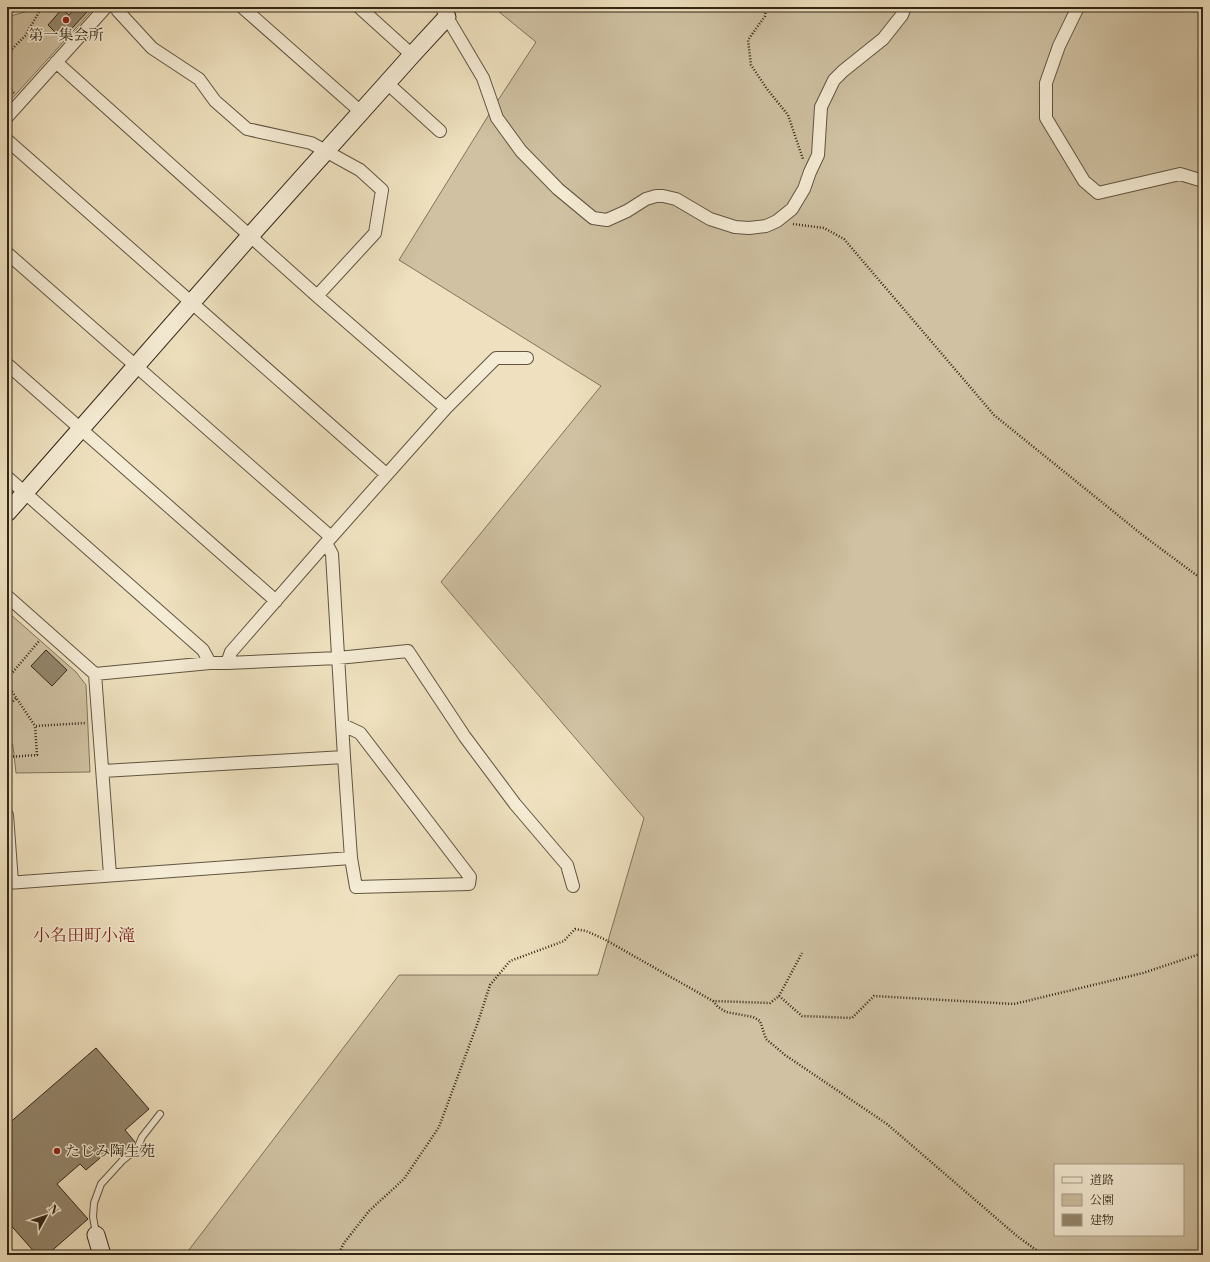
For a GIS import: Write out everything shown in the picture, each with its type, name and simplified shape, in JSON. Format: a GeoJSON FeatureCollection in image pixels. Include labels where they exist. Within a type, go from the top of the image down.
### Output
{"type":"FeatureCollection","features":[{"type":"Feature","properties":{"kind":"street"},"geometry":{"type":"LineString","coordinates":[[7,117],[106,7]]}},
{"type":"Feature","properties":{"kind":"street"},"geometry":{"type":"LineString","coordinates":[[116,7],[118,12],[152,48],[199,79],[215,101],[247,129],[311,143],[360,170],[382,190],[375,233],[317,296]]}},
{"type":"Feature","properties":{"kind":"street"},"geometry":{"type":"LineString","coordinates":[[242,7],[361,112]]}},
{"type":"Feature","properties":{"kind":"street"},"geometry":{"type":"LineString","coordinates":[[359,7],[412,54]]}},
{"type":"Feature","properties":{"kind":"street"},"geometry":{"type":"LineString","coordinates":[[7,514],[250,236],[387,83],[412,54],[444,12],[483,78],[497,118],[521,151],[558,189],[593,218],[607,220],[627,211],[646,199],[656,196],[663,196],[676,199],[710,219],[735,227],[749,228],[766,226],[777,221],[792,209],[804,189],[818,155],[821,108],[834,80],[883,39],[902,15],[905,7]]}},
{"type":"Feature","properties":{"kind":"street"},"geometry":{"type":"LineString","coordinates":[[1078,7],[1059,46],[1046,83],[1046,118],[1084,181],[1098,193],[1180,174],[1203,181]]}},
{"type":"Feature","properties":{"kind":"street"},"geometry":{"type":"LineString","coordinates":[[56,62],[317,296],[446,408]]}},
{"type":"Feature","properties":{"kind":"street"},"geometry":{"type":"LineString","coordinates":[[387,83],[440,131]]}},
{"type":"Feature","properties":{"kind":"street"},"geometry":{"type":"LineString","coordinates":[[7,140],[386,474]]}},
{"type":"Feature","properties":{"kind":"street"},"geometry":{"type":"LineString","coordinates":[[7,253],[136,366],[328,540],[332,554],[351,858],[356,887],[470,884],[470,877],[360,733],[343,725]]}},
{"type":"Feature","properties":{"kind":"street"},"geometry":{"type":"LineString","coordinates":[[226,663],[231,652],[386,474],[446,408],[496,358],[527,358]]}},
{"type":"Feature","properties":{"kind":"street"},"geometry":{"type":"LineString","coordinates":[[7,364],[276,601]]}},
{"type":"Feature","properties":{"kind":"street"},"geometry":{"type":"LineString","coordinates":[[7,476],[203,650],[210,662]]}},
{"type":"Feature","properties":{"kind":"street"},"geometry":{"type":"LineString","coordinates":[[7,596],[95,674],[110,875]]}},
{"type":"Feature","properties":{"kind":"street"},"geometry":{"type":"LineString","coordinates":[[95,674],[210,662],[226,663],[338,658],[408,651],[465,737],[514,804],[567,865],[573,886]]}},
{"type":"Feature","properties":{"kind":"street"},"geometry":{"type":"LineString","coordinates":[[103,771],[344,757]]}},
{"type":"Feature","properties":{"kind":"street"},"geometry":{"type":"LineString","coordinates":[[7,815],[10,882],[351,858]]}},
{"type":"Feature","properties":{"kind":"lane"},"geometry":{"type":"LineString","coordinates":[[98,1249],[94,1218],[94,1203],[102,1184],[122,1161],[136,1149],[142,1137],[160,1114]]}},
{"type":"Feature","properties":{"kind":"path"},"geometry":{"type":"LineString","coordinates":[[7,13],[30,7]]}},
{"type":"Feature","properties":{"kind":"path"},"geometry":{"type":"LineString","coordinates":[[7,63],[12,49],[25,36],[42,7]]}},
{"type":"Feature","properties":{"kind":"path"},"geometry":{"type":"LineString","coordinates":[[766,7],[764,16],[748,40],[751,65],[767,89],[788,115],[801,156],[810,172]]}},
{"type":"Feature","properties":{"kind":"path"},"geometry":{"type":"LineString","coordinates":[[777,221],[824,228],[844,239],[994,415],[1145,537],[1203,580]]}},
{"type":"Feature","properties":{"kind":"path"},"geometry":{"type":"LineString","coordinates":[[7,679],[47,632]]}},
{"type":"Feature","properties":{"kind":"path"},"geometry":{"type":"LineString","coordinates":[[7,684],[35,726],[37,755],[7,757]]}},
{"type":"Feature","properties":{"kind":"path"},"geometry":{"type":"LineString","coordinates":[[7,708],[16,698]]}},
{"type":"Feature","properties":{"kind":"path"},"geometry":{"type":"LineString","coordinates":[[35,726],[99,722]]}},
{"type":"Feature","properties":{"kind":"path"},"geometry":{"type":"LineString","coordinates":[[338,1255],[344,1244],[369,1211],[404,1179],[439,1127],[478,1022],[490,985],[510,961],[564,941],[575,929],[586,931],[604,939],[713,1001],[718,1007],[726,1012],[753,1017],[760,1021],[766,1039],[785,1056],[887,1124],[1017,1236],[1043,1255]]}},
{"type":"Feature","properties":{"kind":"path"},"geometry":{"type":"LineString","coordinates":[[713,1001],[770,1003],[779,996],[802,953]]}},
{"type":"Feature","properties":{"kind":"path"},"geometry":{"type":"LineString","coordinates":[[779,996],[802,1016],[852,1018],[874,996],[1014,1004],[1143,973],[1203,953]]}},
{"type":"Feature","properties":{"kind":"green space"},"geometry":{"type":"Polygon","coordinates":[[[42,7],[95,7],[7,104],[7,17],[42,7]]]}},
{"type":"Feature","properties":{"kind":"green space"},"geometry":{"type":"Polygon","coordinates":[[[493,7],[1203,7],[1203,1255],[185,1255],[399,975],[598,975],[644,818],[441,582],[601,386],[399,260],[493,108],[536,42],[493,7]]]}},
{"type":"Feature","properties":{"kind":"green space"},"geometry":{"type":"Polygon","coordinates":[[[7,613],[76,672],[86,685],[90,772],[16,773],[13,746],[7,731],[7,613]]]}},
{"type":"Feature","properties":{"kind":"building","name":"第一集会所"},"geometry":{"type":"Polygon","coordinates":[[[76,7],[82,7],[87,12],[62,39],[48,25],[62,9],[69,15],[76,7]]]}},
{"type":"Feature","properties":{"kind":"building"},"geometry":{"type":"Polygon","coordinates":[[[46,650],[67,670],[52,686],[31,666],[46,650]]]}},
{"type":"Feature","properties":{"kind":"building","name":"たじみ陶生苑"},"geometry":{"type":"Polygon","coordinates":[[[96,1048],[149,1109],[125,1130],[135,1142],[133,1146],[122,1155],[114,1146],[86,1170],[80,1164],[57,1184],[88,1219],[47,1255],[37,1255],[7,1221],[7,1125],[96,1048]]]}},
{"type":"Feature","properties":{"kind":"place","name":"第一集会所"},"geometry":{"type":"Point","coordinates":[66,20]}},
{"type":"Feature","properties":{"kind":"place","name":"たじみ陶生苑"},"geometry":{"type":"Point","coordinates":[57,1151]}},
{"type":"Feature","properties":{"kind":"district","name":"小名田町小滝"},"geometry":{"type":"Point","coordinates":[84,936]}}]}
